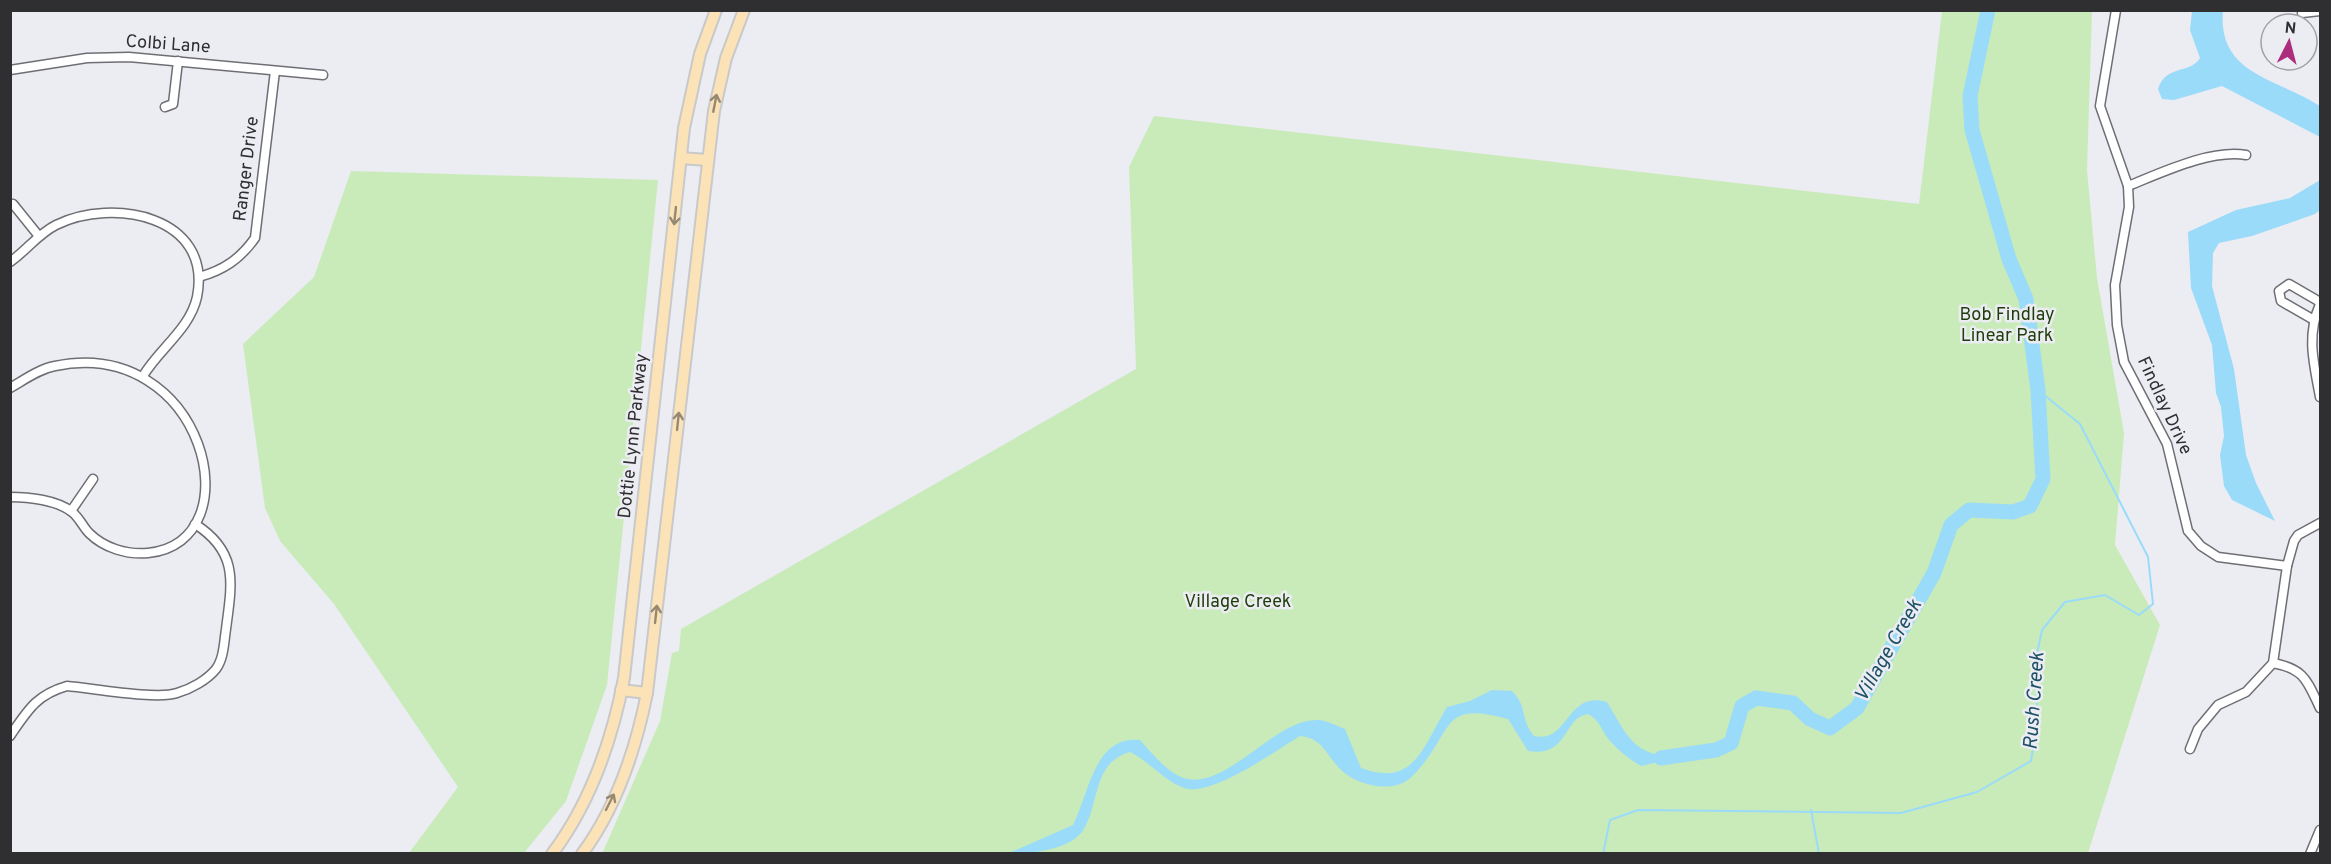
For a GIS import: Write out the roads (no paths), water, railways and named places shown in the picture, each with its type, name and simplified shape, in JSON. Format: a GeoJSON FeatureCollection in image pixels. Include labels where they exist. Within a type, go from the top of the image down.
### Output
{"type":"FeatureCollection","features":[{"type":"Feature","properties":{"kind":"main road","name":"Dottie Lynn Parkway"},"geometry":{"type":"LineString","coordinates":[[552,854],[584,803],[604,757],[616,718],[681,158],[693,80],[716,10]]}},
{"type":"Feature","properties":{"kind":"main road"},"geometry":{"type":"LineString","coordinates":[[582,854],[600,824],[630,759],[647,693],[707,160],[719,83],[744,10]]}},
{"type":"Feature","properties":{"kind":"main road"},"geometry":{"type":"LineString","coordinates":[[681,158],[707,160]]}},
{"type":"Feature","properties":{"kind":"main road"},"geometry":{"type":"LineString","coordinates":[[621,690],[647,693]]}},
{"type":"Feature","properties":{"kind":"street","name":"Findlay Drive"},"geometry":{"type":"LineString","coordinates":[[2116,10],[2100,106],[2127,186],[2129,207],[2115,285],[2117,325],[2128,371],[2167,444],[2188,531],[2201,546],[2218,557],[2287,566]]}},
{"type":"Feature","properties":{"kind":"street","name":"Colbi Lane"},"geometry":{"type":"LineString","coordinates":[[10,70],[87,58],[178,61],[323,75]]}},
{"type":"Feature","properties":{"kind":"street"},"geometry":{"type":"LineString","coordinates":[[165,106],[173,104],[178,61]]}},
{"type":"Feature","properties":{"kind":"street","name":"Ranger Drive"},"geometry":{"type":"LineString","coordinates":[[199,277],[226,267],[242,255],[255,238],[275,71]]}},
{"type":"Feature","properties":{"kind":"street"},"geometry":{"type":"LineString","coordinates":[[2127,186],[2178,166],[2232,152],[2246,155]]}},
{"type":"Feature","properties":{"kind":"street"},"geometry":{"type":"LineString","coordinates":[[13,204],[38,236]]}},
{"type":"Feature","properties":{"kind":"street"},"geometry":{"type":"LineString","coordinates":[[10,262],[38,236],[79,216],[127,213],[153,219],[172,229],[184,240],[192,252],[199,277],[196,299],[189,320],[152,361],[143,376]]}},
{"type":"Feature","properties":{"kind":"street"},"geometry":{"type":"LineString","coordinates":[[2314,320],[2281,302],[2280,291],[2289,285],[2320,303],[2314,320],[2311,344],[2320,398]]}},
{"type":"Feature","properties":{"kind":"street"},"geometry":{"type":"LineString","coordinates":[[10,388],[54,366],[81,363],[116,366],[143,376],[164,391],[179,407],[199,446],[204,472],[204,505],[195,524],[179,541],[159,552],[128,553],[103,544],[89,533],[72,511],[31,498],[10,497]]}},
{"type":"Feature","properties":{"kind":"street"},"geometry":{"type":"LineString","coordinates":[[72,511],[93,478]]}},
{"type":"Feature","properties":{"kind":"street"},"geometry":{"type":"LineString","coordinates":[[2190,749],[2198,729],[2218,705],[2246,692],[2273,663],[2287,566],[2298,535],[2320,523]]}},
{"type":"Feature","properties":{"kind":"street"},"geometry":{"type":"LineString","coordinates":[[10,736],[33,703],[41,696],[67,686],[175,694],[194,686],[217,668],[222,655],[232,579],[222,548],[210,533],[195,524]]}},
{"type":"Feature","properties":{"kind":"street"},"geometry":{"type":"LineString","coordinates":[[2273,663],[2291,666],[2300,672],[2320,708]]}},
{"type":"Feature","properties":{"kind":"street"},"geometry":{"type":"LineString","coordinates":[[10,717],[20,723]]}},
{"type":"Feature","properties":{"kind":"street"},"geometry":{"type":"LineString","coordinates":[[2310,854],[2320,830]]}},
{"type":"Feature","properties":{"kind":"water"},"geometry":{"type":"Polygon","coordinates":[[[2192,11],[2223,11],[2224,33],[2230,49],[2241,63],[2254,73],[2320,106],[2320,137],[2222,86],[2174,100],[2162,99],[2158,89],[2166,76],[2190,66],[2200,58],[2190,30],[2192,11]]]}},
{"type":"Feature","properties":{"kind":"water"},"geometry":{"type":"Polygon","coordinates":[[[2320,180],[2320,210],[2315,214],[2252,236],[2219,243],[2213,253],[2212,286],[2234,369],[2246,455],[2256,483],[2275,521],[2232,500],[2224,486],[2220,455],[2224,436],[2221,407],[2216,393],[2212,345],[2191,288],[2188,232],[2236,210],[2290,198],[2320,180]]]}},
{"type":"Feature","properties":{"kind":"water"},"geometry":{"type":"Polygon","coordinates":[[[1492,690],[1512,691],[1520,702],[1527,724],[1534,736],[1546,736],[1554,732],[1583,703],[1594,700],[1607,702],[1627,735],[1642,749],[1665,756],[1680,757],[1641,766],[1617,748],[1595,719],[1588,714],[1574,722],[1551,749],[1541,752],[1528,751],[1508,719],[1470,713],[1459,716],[1444,731],[1429,756],[1414,774],[1405,782],[1385,787],[1360,782],[1346,774],[1319,744],[1308,737],[1300,736],[1226,780],[1196,789],[1177,785],[1130,752],[1109,764],[1103,773],[1085,827],[1072,841],[1051,849],[1029,853],[1009,853],[1073,825],[1095,769],[1112,747],[1125,741],[1140,740],[1169,770],[1181,777],[1197,780],[1232,766],[1284,730],[1302,722],[1319,720],[1345,729],[1361,768],[1379,773],[1394,772],[1406,768],[1415,760],[1447,707],[1470,701],[1492,690]]]}},
{"type":"Feature","properties":{"kind":"waterway","name":"Village Creek"},"geometry":{"type":"LineString","coordinates":[[1661,758],[1716,750],[1731,743],[1742,706],[1756,698],[1793,703],[1810,719],[1830,728],[1857,708],[1934,573],[1951,525],[1969,510],[2013,512],[2030,506],[2043,479],[2038,390],[2026,299],[2009,259],[1972,130],[1970,96],[1988,10]]}},
{"type":"Feature","properties":{"kind":"waterway","name":"Rush Creek"},"geometry":{"type":"LineString","coordinates":[[1603,854],[1610,820],[1638,810],[1901,813],[1977,792],[2031,761],[2038,717],[2034,668],[2042,630],[2065,602],[2105,595],[2139,615],[2153,604],[2148,557],[2080,424],[2038,390]]}},
{"type":"Feature","properties":{"kind":"waterway"},"geometry":{"type":"LineString","coordinates":[[1811,810],[1819,854]]}},
{"type":"Feature","properties":{"kind":"park label","name":"Bob Findlay Linear Park"},"geometry":{"type":"Point","coordinates":[2007,325]}}]}
